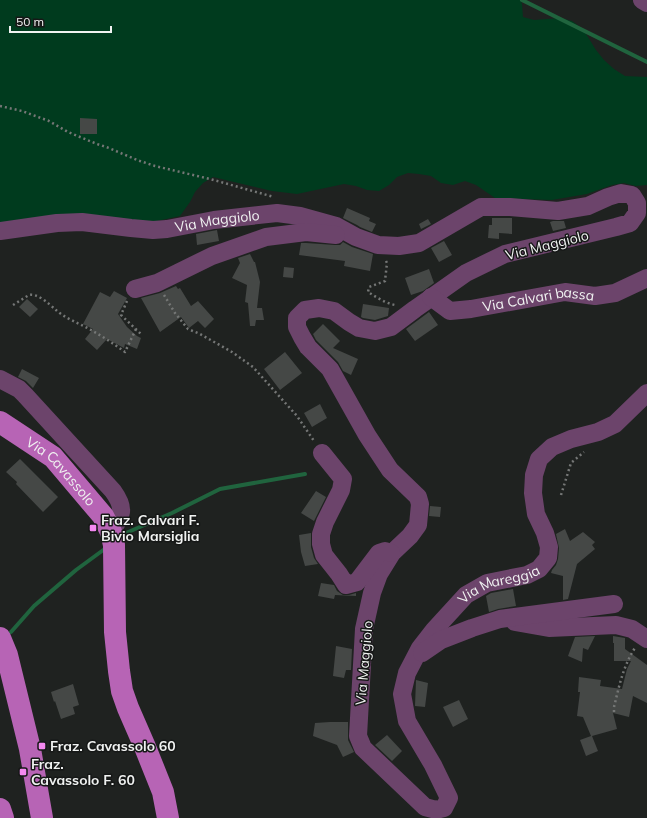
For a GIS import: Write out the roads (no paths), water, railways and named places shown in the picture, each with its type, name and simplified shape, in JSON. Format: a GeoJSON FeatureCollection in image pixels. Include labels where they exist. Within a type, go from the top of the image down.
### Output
{"type":"FeatureCollection","features":[{"type":"Feature","properties":{"kind":"main road","name":"Via Cavassolo"},"geometry":{"type":"LineString","coordinates":[[0,422],[53,457],[103,516],[112,537]]}},
{"type":"Feature","properties":{"kind":"main road"},"geometry":{"type":"LineString","coordinates":[[112,537],[115,632],[122,691],[163,792],[168,818]]}},
{"type":"Feature","properties":{"kind":"main road"},"geometry":{"type":"LineString","coordinates":[[0,638],[7,655],[30,749],[42,818]]}},
{"type":"Feature","properties":{"kind":"main road"},"geometry":{"type":"LineString","coordinates":[[0,809],[3,818]]}},
{"type":"Feature","properties":{"kind":"street"},"geometry":{"type":"LineString","coordinates":[[642,0],[647,3]]}},
{"type":"Feature","properties":{"kind":"street","name":"Via Maggiolo"},"geometry":{"type":"LineString","coordinates":[[0,231],[57,223],[82,222],[153,230],[214,220],[277,213],[300,216],[336,226],[356,237],[378,245],[399,246],[420,243],[480,207],[510,207],[558,211],[588,206],[621,193],[632,195],[642,201],[637,214],[630,223],[616,228],[505,254],[466,273],[415,308],[391,327],[375,331],[359,328],[334,311],[319,308],[305,310],[297,318],[297,327],[308,347],[330,369],[367,435],[390,470],[411,492],[418,497],[420,504],[418,525],[410,536],[392,553],[379,574],[372,593],[364,629],[358,736],[362,748],[425,807],[440,814]]}},
{"type":"Feature","properties":{"kind":"street"},"geometry":{"type":"LineString","coordinates":[[135,290],[157,283],[212,256],[266,237],[306,232],[356,237]]}},
{"type":"Feature","properties":{"kind":"street","name":"Via Calvari bassa"},"geometry":{"type":"LineString","coordinates":[[431,297],[450,311],[472,309],[565,292],[595,296],[615,293],[647,278]]}},
{"type":"Feature","properties":{"kind":"street"},"geometry":{"type":"LineString","coordinates":[[0,379],[19,389],[113,491],[119,500],[122,512],[112,537]]}},
{"type":"Feature","properties":{"kind":"street","name":"Via Mareggia"},"geometry":{"type":"LineString","coordinates":[[440,814],[449,798],[433,765],[407,721],[402,694],[407,673],[420,648],[434,630],[466,595],[487,583],[527,575],[539,569],[548,558],[549,546],[536,514],[533,492],[534,475],[539,459],[552,447],[571,439],[598,432],[615,424],[647,393]]}},
{"type":"Feature","properties":{"kind":"street"},"geometry":{"type":"LineString","coordinates":[[322,453],[343,479],[341,490],[320,534],[324,555],[340,574],[346,585],[357,582],[379,554],[385,551],[392,553]]}},
{"type":"Feature","properties":{"kind":"street"},"geometry":{"type":"LineString","coordinates":[[414,659],[441,640],[500,619],[614,604]]}},
{"type":"Feature","properties":{"kind":"street"},"geometry":{"type":"LineString","coordinates":[[500,619],[549,628],[616,625],[632,629],[645,638]]}},
{"type":"Feature","properties":{"kind":"waterway"},"geometry":{"type":"LineString","coordinates":[[522,0],[647,62]]}},
{"type":"Feature","properties":{"kind":"waterway"},"geometry":{"type":"LineString","coordinates":[[120,538],[126,533],[172,513],[220,489],[305,474]]}},
{"type":"Feature","properties":{"kind":"waterway"},"geometry":{"type":"LineString","coordinates":[[11,632],[34,606],[76,570],[106,548]]}},
{"type":"Feature","properties":{"kind":"place","name":"Fraz. Calvari F. Bivio Marsiglia"},"geometry":{"type":"Point","coordinates":[93,528]}},
{"type":"Feature","properties":{"kind":"place","name":"Fraz. Cavassolo 60"},"geometry":{"type":"Point","coordinates":[42,746]}},
{"type":"Feature","properties":{"kind":"place","name":"Fraz. Cavassolo F. 60"},"geometry":{"type":"Point","coordinates":[23,772]}}]}
